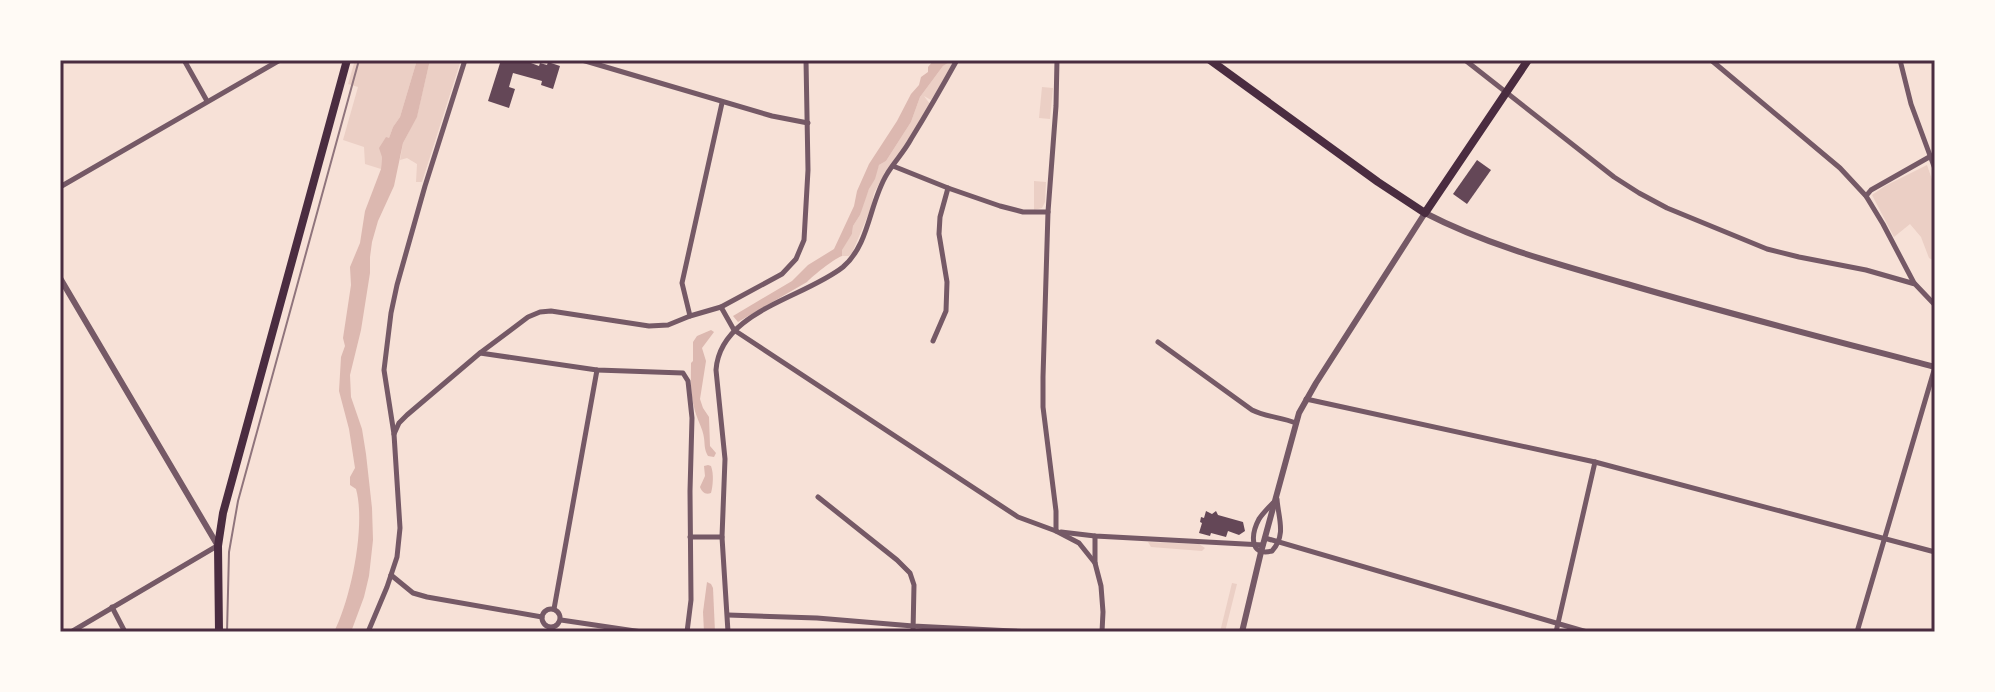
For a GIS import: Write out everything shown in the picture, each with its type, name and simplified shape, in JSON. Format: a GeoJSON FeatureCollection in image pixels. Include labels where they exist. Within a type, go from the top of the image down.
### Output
{"type":"FeatureCollection","features":[{"type":"Feature","properties":{"kind":"main road"},"geometry":{"type":"LineString","coordinates":[[219,632],[218,546],[223,513],[347,60]]}},
{"type":"Feature","properties":{"kind":"main road"},"geometry":{"type":"LineString","coordinates":[[1210,60],[1425,213],[1528,60]]}},
{"type":"Feature","properties":{"kind":"street"},"geometry":{"type":"LineString","coordinates":[[184,60],[207,101]]}},
{"type":"Feature","properties":{"kind":"street"},"geometry":{"type":"LineString","coordinates":[[60,187],[280,60]]}},
{"type":"Feature","properties":{"kind":"street"},"geometry":{"type":"LineString","coordinates":[[368,632],[397,557],[400,528],[394,434],[384,370],[391,313],[421,200],[465,60]]}},
{"type":"Feature","properties":{"kind":"street"},"geometry":{"type":"LineString","coordinates":[[582,60],[782,119],[808,123]]}},
{"type":"Feature","properties":{"kind":"street"},"geometry":{"type":"LineString","coordinates":[[394,434],[407,415],[480,353],[528,317],[540,312],[649,326],[668,325],[721,307],[782,274],[796,259],[804,240],[808,170],[806,60]]}},
{"type":"Feature","properties":{"kind":"street"},"geometry":{"type":"LineString","coordinates":[[728,632],[722,537],[725,459],[717,357],[734,330],[841,268],[855,255],[876,194],[957,60]]}},
{"type":"Feature","properties":{"kind":"street"},"geometry":{"type":"LineString","coordinates":[[1056,531],[1043,392],[1048,212],[1057,60]]}},
{"type":"Feature","properties":{"kind":"street"},"geometry":{"type":"LineString","coordinates":[[1465,60],[1614,177],[1667,208],[1767,249],[1915,284]]}},
{"type":"Feature","properties":{"kind":"street"},"geometry":{"type":"LineString","coordinates":[[1711,60],[1840,168],[1866,196],[1915,284],[1935,305]]}},
{"type":"Feature","properties":{"kind":"street"},"geometry":{"type":"LineString","coordinates":[[1900,60],[1911,104],[1935,169]]}},
{"type":"Feature","properties":{"kind":"street"},"geometry":{"type":"LineString","coordinates":[[690,316],[682,283],[722,102]]}},
{"type":"Feature","properties":{"kind":"street"},"geometry":{"type":"LineString","coordinates":[[1866,196],[1871,190],[1931,156]]}},
{"type":"Feature","properties":{"kind":"street"},"geometry":{"type":"LineString","coordinates":[[893,166],[1023,212],[1048,212]]}},
{"type":"Feature","properties":{"kind":"street"},"geometry":{"type":"LineString","coordinates":[[933,341],[946,311],[947,282],[939,234],[948,188]]}},
{"type":"Feature","properties":{"kind":"street"},"geometry":{"type":"LineString","coordinates":[[1242,632],[1296,423],[1306,399],[1425,213],[1487,241],[1558,264],[1698,305],[1935,367],[1857,632]]}},
{"type":"Feature","properties":{"kind":"street"},"geometry":{"type":"LineString","coordinates":[[60,278],[218,546],[71,632]]}},
{"type":"Feature","properties":{"kind":"street"},"geometry":{"type":"LineString","coordinates":[[721,307],[734,330],[1018,517],[1079,543],[1095,563]]}},
{"type":"Feature","properties":{"kind":"street"},"geometry":{"type":"LineString","coordinates":[[1158,342],[1252,410],[1296,423]]}},
{"type":"Feature","properties":{"kind":"street"},"geometry":{"type":"LineString","coordinates":[[480,353],[597,370],[683,373],[688,381],[692,418],[691,600],[687,632]]}},
{"type":"Feature","properties":{"kind":"street"},"geometry":{"type":"LineString","coordinates":[[554,609],[597,370]]}},
{"type":"Feature","properties":{"kind":"street"},"geometry":{"type":"LineString","coordinates":[[1306,399],[1595,462],[1935,552]]}},
{"type":"Feature","properties":{"kind":"street"},"geometry":{"type":"LineString","coordinates":[[1556,632],[1595,462]]}},
{"type":"Feature","properties":{"kind":"street"},"geometry":{"type":"LineString","coordinates":[[818,497],[910,573],[914,585],[913,629]]}},
{"type":"Feature","properties":{"kind":"street"},"geometry":{"type":"LineString","coordinates":[[1263,545],[1272,551],[1279,542],[1281,530],[1276,497]]}},
{"type":"Feature","properties":{"kind":"street"},"geometry":{"type":"LineString","coordinates":[[1253,544],[1259,520],[1276,497]]}},
{"type":"Feature","properties":{"kind":"street"},"geometry":{"type":"LineString","coordinates":[[1056,531],[1263,545],[1279,542],[1587,632]]}},
{"type":"Feature","properties":{"kind":"street"},"geometry":{"type":"LineString","coordinates":[[1095,536],[1095,563],[1103,612],[1102,632]]}},
{"type":"Feature","properties":{"kind":"street"},"geometry":{"type":"LineString","coordinates":[[690,537],[722,537]]}},
{"type":"Feature","properties":{"kind":"street"},"geometry":{"type":"LineString","coordinates":[[391,575],[413,593],[427,597],[542,617]]}},
{"type":"Feature","properties":{"kind":"street"},"geometry":{"type":"LineString","coordinates":[[112,607],[125,632]]}},
{"type":"Feature","properties":{"kind":"street"},"geometry":{"type":"LineString","coordinates":[[542,617],[546,611],[554,609]]}},
{"type":"Feature","properties":{"kind":"street"},"geometry":{"type":"LineString","coordinates":[[554,609],[561,620]]}},
{"type":"Feature","properties":{"kind":"street"},"geometry":{"type":"LineString","coordinates":[[728,615],[817,618],[913,629],[1033,632]]}},
{"type":"Feature","properties":{"kind":"street"},"geometry":{"type":"LineString","coordinates":[[542,617],[549,630],[561,620]]}},
{"type":"Feature","properties":{"kind":"street"},"geometry":{"type":"LineString","coordinates":[[561,620],[642,632]]}},
{"type":"Feature","properties":{"kind":"shaded area"},"geometry":{"type":"Polygon","coordinates":[[[355,60],[417,60],[400,117],[382,157],[381,169],[365,164],[364,147],[343,140],[358,87],[348,84],[355,60]]]}},
{"type":"Feature","properties":{"kind":"shaded area"},"geometry":{"type":"Polygon","coordinates":[[[417,60],[430,60],[417,117],[403,143],[394,186],[372,242],[361,330],[350,375],[351,397],[362,429],[372,508],[373,540],[369,576],[351,632],[334,632],[351,582],[359,522],[356,489],[350,485],[355,468],[339,391],[351,285],[350,267],[360,243],[365,211],[381,169],[379,148],[386,137],[389,138],[400,117],[417,60]]]}},
{"type":"Feature","properties":{"kind":"shaded area"},"geometry":{"type":"Polygon","coordinates":[[[430,60],[461,60],[422,182],[416,182],[417,164],[407,158],[400,160],[403,143],[417,116],[430,60]]]}},
{"type":"Feature","properties":{"kind":"shaded area"},"geometry":{"type":"Polygon","coordinates":[[[934,60],[952,60],[943,66],[920,97],[911,122],[886,161],[879,165],[842,256],[807,282],[738,322],[733,316],[792,281],[808,265],[834,249],[869,164],[934,60]]]}},
{"type":"Feature","properties":{"kind":"shaded area"},"geometry":{"type":"Polygon","coordinates":[[[956,60],[931,100],[924,96],[930,104],[874,193],[852,253],[842,256],[841,250],[852,234],[879,165],[886,161],[911,122],[920,97],[943,66],[956,60]]]}},
{"type":"Feature","properties":{"kind":"shaded area"},"geometry":{"type":"Polygon","coordinates":[[[1042,87],[1053,88],[1050,119],[1039,118],[1042,87]]]}},
{"type":"Feature","properties":{"kind":"shaded area"},"geometry":{"type":"Polygon","coordinates":[[[1927,165],[1935,188],[1935,261],[1929,258],[1921,237],[1910,224],[1894,237],[1872,195],[1927,165]]]}},
{"type":"Feature","properties":{"kind":"shaded area"},"geometry":{"type":"Polygon","coordinates":[[[1034,181],[1046,182],[1045,202],[1042,208],[1034,210],[1034,181]]]}},
{"type":"Feature","properties":{"kind":"shaded area"},"geometry":{"type":"Polygon","coordinates":[[[711,330],[714,332],[702,348],[706,361],[700,399],[709,417],[710,446],[716,453],[714,457],[708,456],[706,451],[691,385],[693,342],[697,336],[711,330]]]}},
{"type":"Feature","properties":{"kind":"shaded area"},"geometry":{"type":"Polygon","coordinates":[[[704,466],[711,466],[713,480],[711,493],[707,494],[700,487],[705,476],[704,466]]]}},
{"type":"Feature","properties":{"kind":"shaded area"},"geometry":{"type":"Polygon","coordinates":[[[1148,542],[1199,544],[1205,548],[1202,551],[1151,547],[1148,542]]]}},
{"type":"Feature","properties":{"kind":"shaded area"},"geometry":{"type":"Polygon","coordinates":[[[707,582],[713,588],[715,632],[704,632],[707,582]]]}},
{"type":"Feature","properties":{"kind":"shaded area"},"geometry":{"type":"Polygon","coordinates":[[[1232,583],[1237,584],[1225,632],[1220,632],[1232,583]]]}},
{"type":"Feature","properties":{"kind":"building"},"geometry":{"type":"Polygon","coordinates":[[[501,60],[523,60],[539,66],[548,62],[560,66],[553,89],[541,85],[542,81],[513,73],[509,87],[515,89],[509,108],[488,101],[501,60]]]}},
{"type":"Feature","properties":{"kind":"building"},"geometry":{"type":"Polygon","coordinates":[[[1477,160],[1491,170],[1467,204],[1453,194],[1477,160]]]}},
{"type":"Feature","properties":{"kind":"building"},"geometry":{"type":"Polygon","coordinates":[[[1206,511],[1212,514],[1216,511],[1218,515],[1243,522],[1245,531],[1239,535],[1228,531],[1226,537],[1199,533],[1201,517],[1204,518],[1206,511]]]}},
{"type":"Feature","properties":{"kind":"tram line"},"geometry":{"type":"LineString","coordinates":[[227,632],[229,552],[238,501],[359,60]]}}]}
